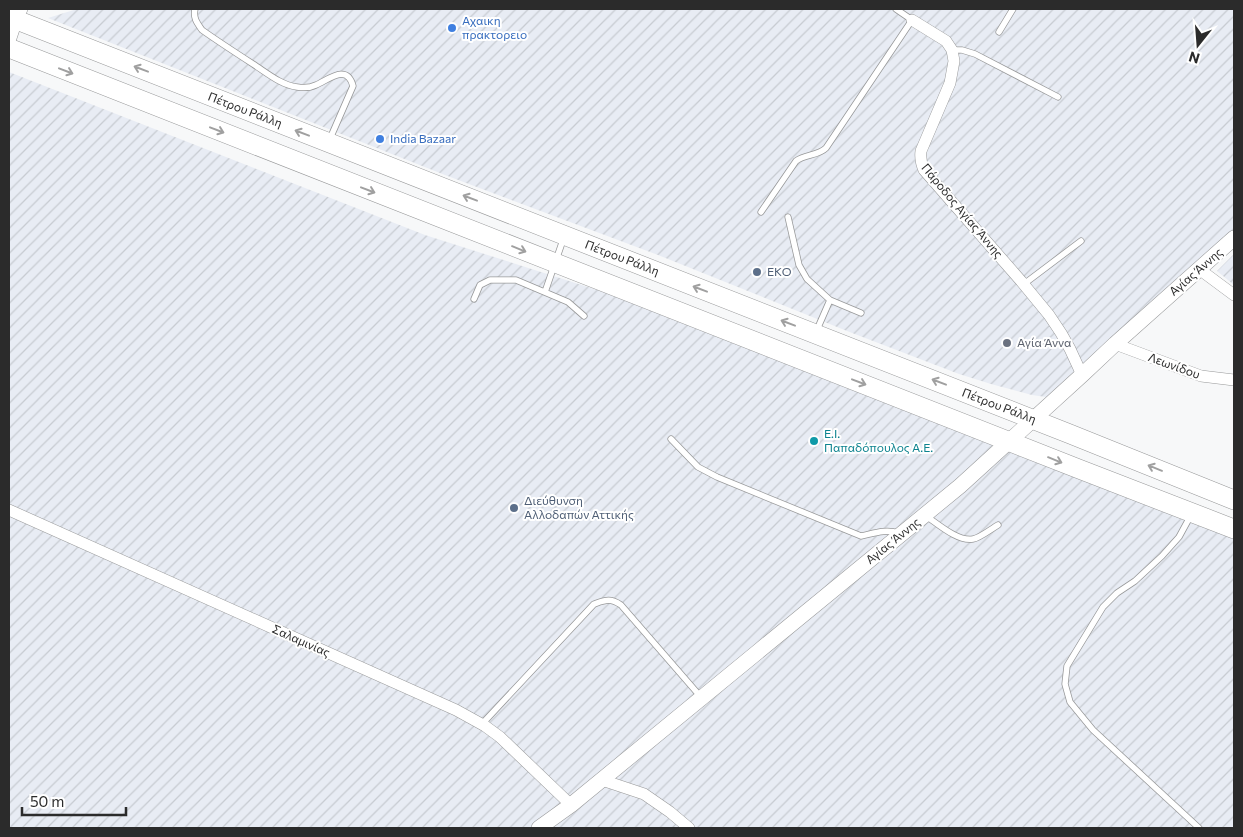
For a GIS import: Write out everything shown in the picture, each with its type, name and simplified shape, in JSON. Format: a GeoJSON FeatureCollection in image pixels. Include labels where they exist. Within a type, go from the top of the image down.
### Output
{"type":"FeatureCollection","features":[{"type":"Feature","properties":{"kind":"main road","name":"Πέτρου Ράλλη"},"geometry":{"type":"LineString","coordinates":[[16,16],[328,143],[1033,419],[1234,500]]}},
{"type":"Feature","properties":{"kind":"main road"},"geometry":{"type":"LineString","coordinates":[[9,48],[1234,529]]}},
{"type":"Feature","properties":{"kind":"street"},"geometry":{"type":"LineString","coordinates":[[9,44],[16,16]]}},
{"type":"Feature","properties":{"kind":"street"},"geometry":{"type":"LineString","coordinates":[[912,20],[946,41],[952,50]]}},
{"type":"Feature","properties":{"kind":"street","name":"Πάροδος Αγίας Άννης"},"geometry":{"type":"LineString","coordinates":[[952,50],[954,61],[950,83],[921,151],[920,161],[924,170],[1024,284],[1049,316],[1070,349],[1082,375]]}},
{"type":"Feature","properties":{"kind":"street","name":"Αγίας Άννης"},"geometry":{"type":"LineString","coordinates":[[539,828],[602,780],[960,486],[1234,238]]}},
{"type":"Feature","properties":{"kind":"street"},"geometry":{"type":"LineString","coordinates":[[1199,269],[1234,295]]}},
{"type":"Feature","properties":{"kind":"street","name":"Λεωνίδου"},"geometry":{"type":"LineString","coordinates":[[1115,344],[1201,376],[1234,380]]}},
{"type":"Feature","properties":{"kind":"street","name":"Σαλαμινίας"},"geometry":{"type":"LineString","coordinates":[[9,510],[448,706],[482,724],[500,737],[571,805]]}},
{"type":"Feature","properties":{"kind":"street"},"geometry":{"type":"LineString","coordinates":[[602,780],[644,794],[689,828]]}},
{"type":"Feature","properties":{"kind":"lane"},"geometry":{"type":"LineString","coordinates":[[195,9],[194,18],[202,30],[288,86],[306,88],[314,86],[334,75],[341,74],[352,80],[353,86],[328,143]]}},
{"type":"Feature","properties":{"kind":"lane"},"geometry":{"type":"LineString","coordinates":[[761,212],[796,161],[826,148],[912,20],[896,9]]}},
{"type":"Feature","properties":{"kind":"lane"},"geometry":{"type":"LineString","coordinates":[[999,32],[1013,9]]}},
{"type":"Feature","properties":{"kind":"lane"},"geometry":{"type":"LineString","coordinates":[[952,50],[962,50],[975,54],[1058,98]]}},
{"type":"Feature","properties":{"kind":"lane"},"geometry":{"type":"LineString","coordinates":[[788,217],[799,266],[807,279],[830,300],[861,312]]}},
{"type":"Feature","properties":{"kind":"lane"},"geometry":{"type":"LineString","coordinates":[[545,292],[564,236]]}},
{"type":"Feature","properties":{"kind":"lane"},"geometry":{"type":"LineString","coordinates":[[1024,284],[1080,241]]}},
{"type":"Feature","properties":{"kind":"lane"},"geometry":{"type":"LineString","coordinates":[[474,299],[480,285],[490,280],[516,280],[568,302],[584,316]]}},
{"type":"Feature","properties":{"kind":"lane"},"geometry":{"type":"LineString","coordinates":[[815,334],[830,300]]}},
{"type":"Feature","properties":{"kind":"lane"},"geometry":{"type":"LineString","coordinates":[[671,439],[698,467],[717,477],[861,536],[880,531],[902,534]]}},
{"type":"Feature","properties":{"kind":"lane"},"geometry":{"type":"LineString","coordinates":[[1192,513],[1179,536],[1162,556],[1103,607],[1067,666],[1065,684],[1070,702],[1093,730],[1199,828]]}},
{"type":"Feature","properties":{"kind":"lane"},"geometry":{"type":"LineString","coordinates":[[924,515],[946,530],[965,539],[975,540],[998,525]]}},
{"type":"Feature","properties":{"kind":"lane"},"geometry":{"type":"LineString","coordinates":[[482,724],[594,604],[610,600],[620,605],[702,698]]}},
{"type":"Feature","properties":{"kind":"shaded area"},"geometry":{"type":"Polygon","coordinates":[[[77,9],[1234,9],[1234,232],[1053,394],[1046,397],[1032,395],[959,374],[658,255],[445,175],[48,18],[77,9]]]}},
{"type":"Feature","properties":{"kind":"shaded area"},"geometry":{"type":"Polygon","coordinates":[[[9,72],[425,235],[635,302],[1234,535],[1234,828],[9,828],[9,72]]]}},
{"type":"Feature","properties":{"kind":"shaded area"},"geometry":{"type":"Polygon","coordinates":[[[1234,254],[1234,285],[1217,271],[1234,254]]]}},
{"type":"Feature","properties":{"kind":"place","name":"Αχαικη πρακτορειο"},"geometry":{"type":"Point","coordinates":[452,28]}},
{"type":"Feature","properties":{"kind":"place","name":"India Bazaar"},"geometry":{"type":"Point","coordinates":[380,139]}},
{"type":"Feature","properties":{"kind":"place","name":"EKO"},"geometry":{"type":"Point","coordinates":[757,272]}},
{"type":"Feature","properties":{"kind":"place","name":"Αγία Άννα"},"geometry":{"type":"Point","coordinates":[1007,343]}},
{"type":"Feature","properties":{"kind":"place","name":"Ε.Ι. Παπαδόπουλος Α.Ε."},"geometry":{"type":"Point","coordinates":[814,441]}},
{"type":"Feature","properties":{"kind":"place","name":"Διεύθυνση Αλλοδαπών Αττικής"},"geometry":{"type":"Point","coordinates":[514,508]}}]}
